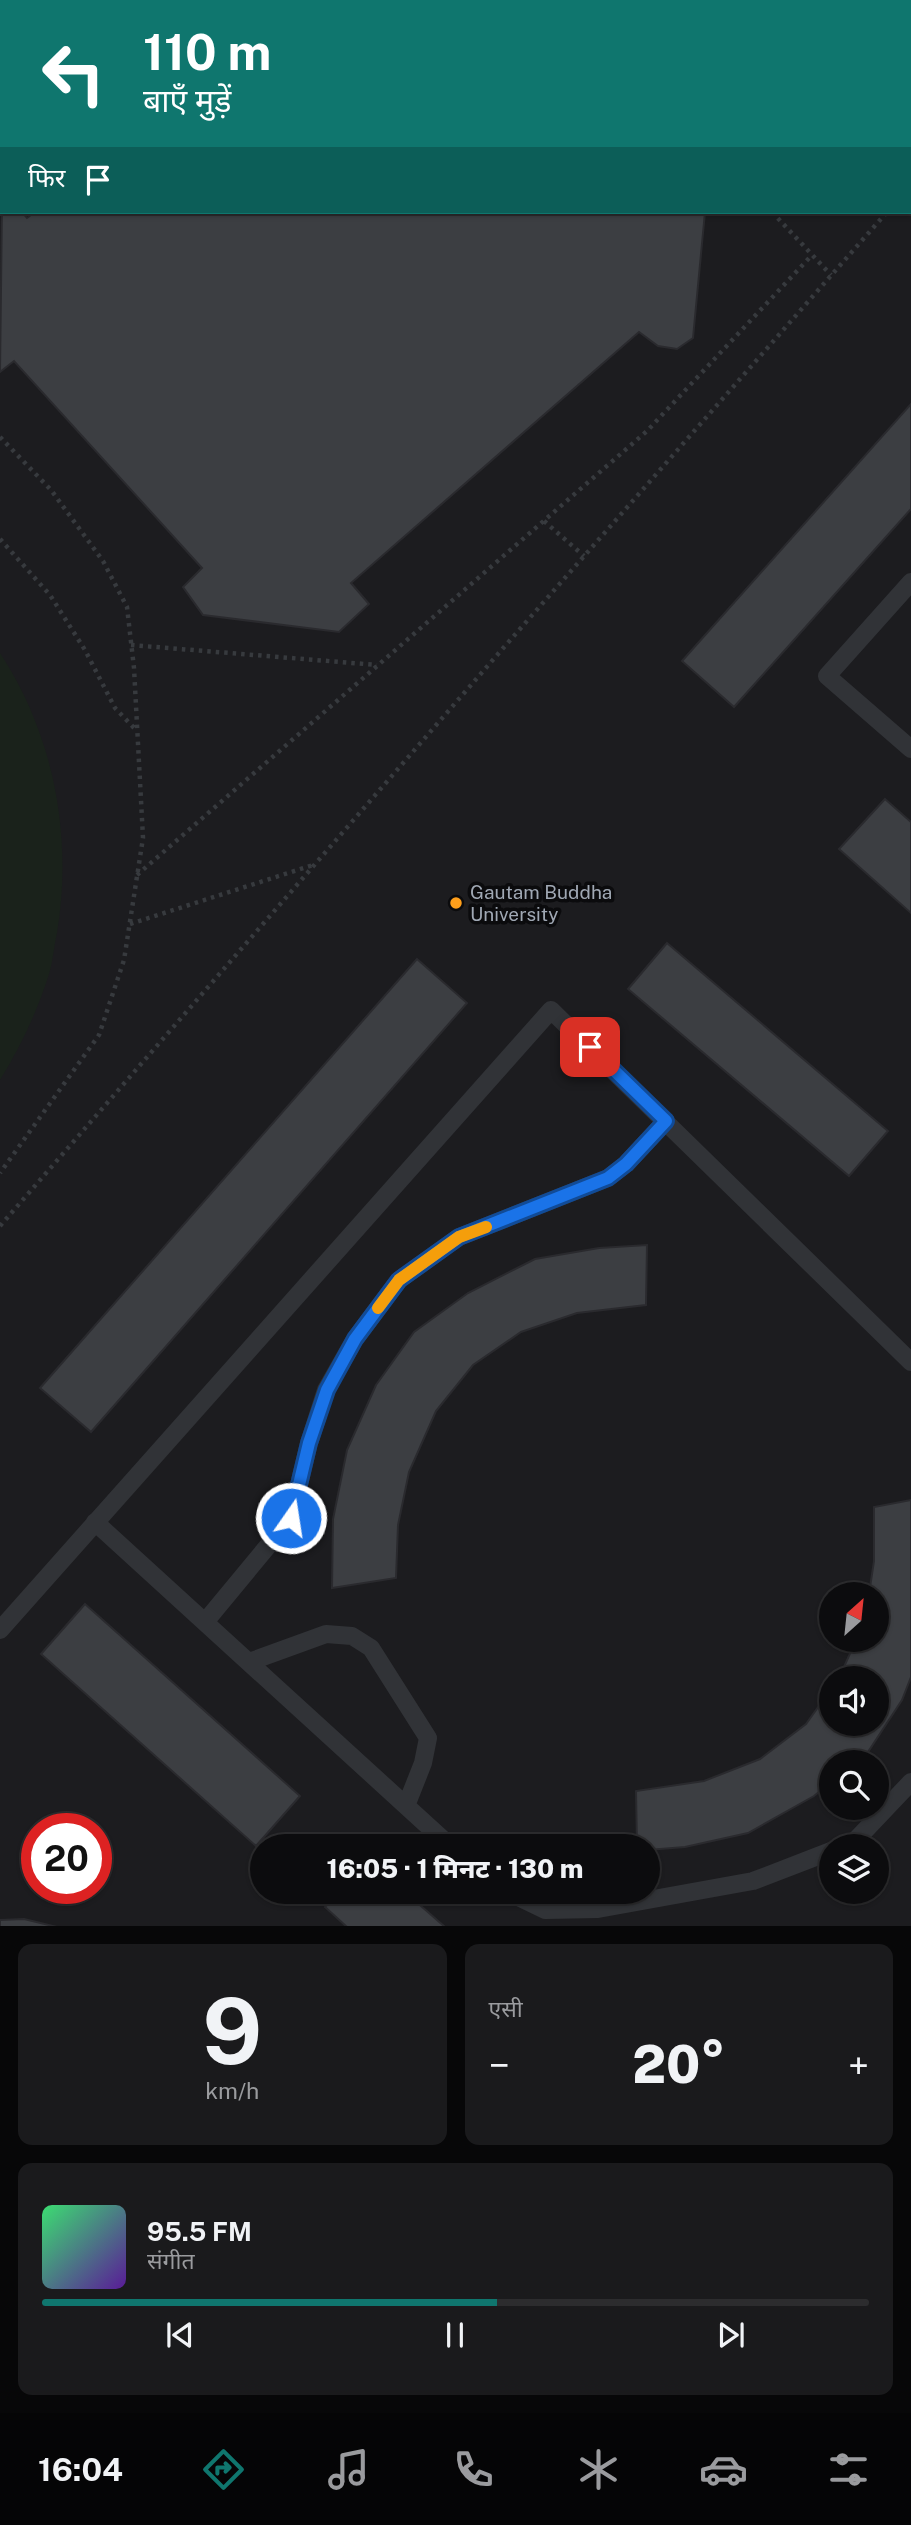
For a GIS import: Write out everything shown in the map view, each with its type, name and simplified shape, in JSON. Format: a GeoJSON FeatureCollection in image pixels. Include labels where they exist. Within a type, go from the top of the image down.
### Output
{"type":"FeatureCollection","features":[{"type":"Feature","properties":{"kind":"lane"},"geometry":{"type":"LineString","coordinates":[[911,582],[827,676],[911,749]]}},
{"type":"Feature","properties":{"kind":"lane"},"geometry":{"type":"LineString","coordinates":[[0,1630],[551,1010],[911,1362]]}},
{"type":"Feature","properties":{"kind":"lane"},"geometry":{"type":"LineString","coordinates":[[205,1622],[291,1518],[309,1443],[327,1390],[355,1339],[399,1280],[459,1237],[608,1178],[626,1164],[666,1121]]}},
{"type":"Feature","properties":{"kind":"lane"},"geometry":{"type":"LineString","coordinates":[[95,1522],[437,1834]]}},
{"type":"Feature","properties":{"kind":"lane"},"geometry":{"type":"LineString","coordinates":[[249,1662],[327,1634],[352,1636],[371,1648],[428,1738],[423,1763],[406,1806]]}},
{"type":"Feature","properties":{"kind":"lane"},"geometry":{"type":"LineString","coordinates":[[862,1834],[911,1782]]}},
{"type":"Feature","properties":{"kind":"lane"},"geometry":{"type":"LineString","coordinates":[[660,1898],[753,1881],[819,1856]]}},
{"type":"Feature","properties":{"kind":"lane"},"geometry":{"type":"LineString","coordinates":[[533,1904],[545,1910],[598,1909],[626,1904]]}},
{"type":"Feature","properties":{"kind":"path"},"geometry":{"type":"LineString","coordinates":[[774,214],[831,275]]}},
{"type":"Feature","properties":{"kind":"path"},"geometry":{"type":"LineString","coordinates":[[0,1226],[885,214]]}},
{"type":"Feature","properties":{"kind":"path"},"geometry":{"type":"LineString","coordinates":[[137,875],[647,431],[812,255]]}},
{"type":"Feature","properties":{"kind":"path"},"geometry":{"type":"LineString","coordinates":[[0,436],[51,490],[103,561],[127,607],[143,838],[124,960],[99,1035],[0,1173]]}},
{"type":"Feature","properties":{"kind":"path"},"geometry":{"type":"LineString","coordinates":[[544,520],[584,556]]}},
{"type":"Feature","properties":{"kind":"path"},"geometry":{"type":"LineString","coordinates":[[0,539],[50,595],[85,650],[115,708],[137,732]]}},
{"type":"Feature","properties":{"kind":"path"},"geometry":{"type":"LineString","coordinates":[[131,645],[378,666]]}},
{"type":"Feature","properties":{"kind":"path"},"geometry":{"type":"LineString","coordinates":[[130,924],[314,865]]}},
{"type":"Feature","properties":{"kind":"shaded area","name":"Gautam Buddha University"},"geometry":{"type":"Polygon","coordinates":[[[0,214],[911,214],[911,1926],[0,1926],[0,214]]]}},
{"type":"Feature","properties":{"kind":"shaded area"},"geometry":{"type":"Polygon","coordinates":[[[0,653],[19,685],[46,752],[55,788],[62,860],[61,897],[52,964],[28,1028],[0,1080],[0,653]]]}},
{"type":"Feature","properties":{"kind":"building"},"geometry":{"type":"Polygon","coordinates":[[[2,214],[24,214],[27,218],[32,214],[705,214],[693,338],[677,349],[658,346],[639,332],[351,583],[369,604],[339,632],[203,615],[183,587],[202,568],[14,361],[0,372],[2,214]]]}},
{"type":"Feature","properties":{"kind":"building"},"geometry":{"type":"Polygon","coordinates":[[[911,404],[911,509],[734,707],[682,661],[911,404]]]}},
{"type":"Feature","properties":{"kind":"building"},"geometry":{"type":"Polygon","coordinates":[[[885,799],[911,822],[911,913],[839,849],[885,799]]]}},
{"type":"Feature","properties":{"kind":"building"},"geometry":{"type":"Polygon","coordinates":[[[667,943],[888,1131],[849,1176],[628,989],[667,943]]]}},
{"type":"Feature","properties":{"kind":"building"},"geometry":{"type":"Polygon","coordinates":[[[417,959],[467,1003],[91,1432],[40,1388],[417,959]]]}},
{"type":"Feature","properties":{"kind":"building"},"geometry":{"type":"Polygon","coordinates":[[[647,1245],[646,1305],[577,1313],[521,1332],[473,1365],[436,1411],[409,1472],[398,1525],[396,1578],[332,1588],[333,1519],[347,1450],[376,1385],[414,1332],[468,1293],[535,1259],[599,1248],[647,1245]]]}},
{"type":"Feature","properties":{"kind":"building"},"geometry":{"type":"Polygon","coordinates":[[[911,1500],[911,1677],[902,1700],[889,1720],[889,1666],[844,1666],[851,1652],[889,1652],[889,1582],[871,1582],[874,1561],[874,1507],[911,1500]]]}},
{"type":"Feature","properties":{"kind":"building"},"geometry":{"type":"Polygon","coordinates":[[[85,1604],[300,1796],[267,1834],[250,1834],[250,1841],[41,1654],[85,1604]]]}},
{"type":"Feature","properties":{"kind":"building"},"geometry":{"type":"Polygon","coordinates":[[[819,1706],[819,1736],[878,1736],[869,1750],[819,1750],[819,1792],[748,1833],[685,1847],[660,1849],[660,1834],[637,1834],[636,1791],[704,1781],[760,1759],[806,1724],[819,1706]]]}},
{"type":"Feature","properties":{"kind":"building"},"geometry":{"type":"Polygon","coordinates":[[[328,1904],[419,1904],[444,1926],[346,1926],[325,1907],[328,1904]]]}},
{"type":"Feature","properties":{"kind":"building"},"geometry":{"type":"Polygon","coordinates":[[[24,1919],[53,1926],[0,1926],[0,1920],[24,1919]]]}},
{"type":"Feature","properties":{"kind":"slow traffic"},"geometry":{"type":"LineString","coordinates":[[378,1308],[399,1280],[459,1237],[486,1227]]}},
{"type":"Feature","properties":{"kind":"place","name":"Gautam Buddha University"},"geometry":{"type":"Point","coordinates":[456,903]}},
{"type":"Feature","properties":{"kind":"route"},"geometry":{"type":"LineString","coordinates":[[291,1518],[309,1443],[327,1390],[355,1339],[399,1280],[459,1237],[608,1178],[626,1164],[666,1121],[590,1047]]}}]}
